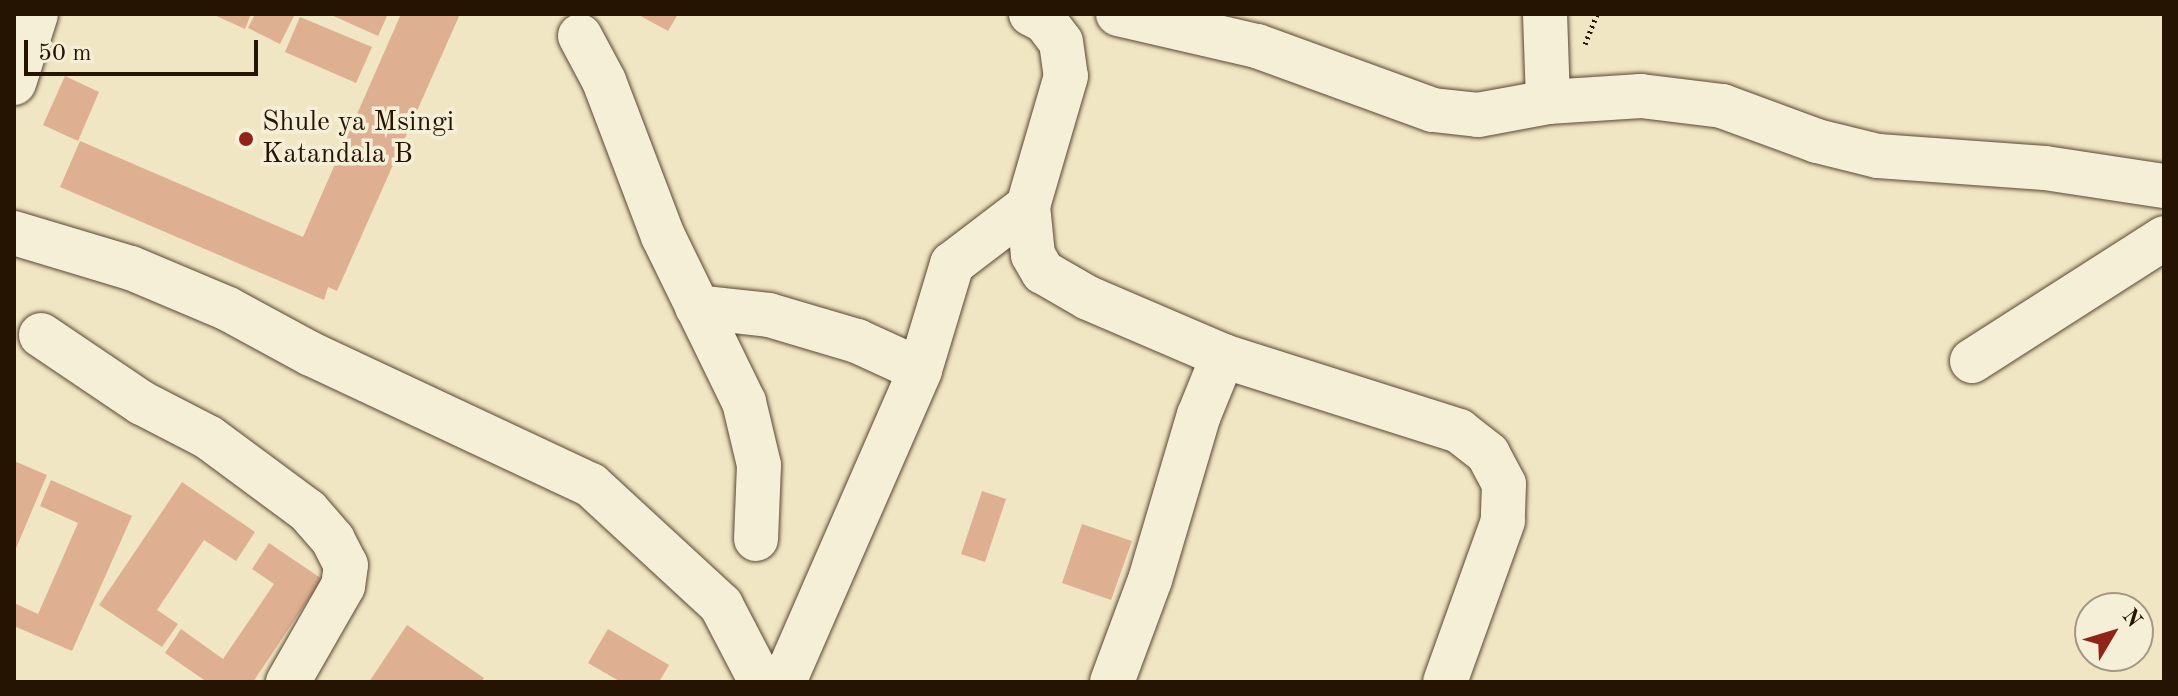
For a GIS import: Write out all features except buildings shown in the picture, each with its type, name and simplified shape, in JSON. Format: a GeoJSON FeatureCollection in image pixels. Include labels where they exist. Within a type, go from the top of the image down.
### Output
{"type":"FeatureCollection","features":[{"type":"Feature","properties":{"kind":"street"},"geometry":{"type":"LineString","coordinates":[[14,83],[36,14]]}},
{"type":"Feature","properties":{"kind":"street"},"geometry":{"type":"LineString","coordinates":[[1031,14],[1045,21],[1061,42],[1066,76]]}},
{"type":"Feature","properties":{"kind":"street"},"geometry":{"type":"LineString","coordinates":[[1105,14],[1066,76],[1028,206],[1033,255],[1043,272],[1088,298],[1223,356],[1459,431],[1488,454],[1504,484],[1503,521],[1445,682]]}},
{"type":"Feature","properties":{"kind":"street"},"geometry":{"type":"LineString","coordinates":[[1118,14],[1257,46],[1433,110],[1478,115],[1548,102],[1641,96],[1722,106],[1817,141],[1878,156],[2045,168],[2164,186]]}},
{"type":"Feature","properties":{"kind":"street"},"geometry":{"type":"LineString","coordinates":[[1545,14],[1548,102]]}},
{"type":"Feature","properties":{"kind":"street"},"geometry":{"type":"LineString","coordinates":[[580,36],[697,307],[744,402],[759,465],[756,539]]}},
{"type":"Feature","properties":{"kind":"street"},"geometry":{"type":"LineString","coordinates":[[784,682],[920,370],[952,264],[1028,206]]}},
{"type":"Feature","properties":{"kind":"street"},"geometry":{"type":"LineString","coordinates":[[14,233],[131,268],[228,309],[311,354],[591,485],[721,605],[761,682]]}},
{"type":"Feature","properties":{"kind":"street"},"geometry":{"type":"LineString","coordinates":[[1972,361],[2164,238]]}},
{"type":"Feature","properties":{"kind":"street"},"geometry":{"type":"LineString","coordinates":[[697,307],[769,315],[857,341],[920,370]]}},
{"type":"Feature","properties":{"kind":"street"},"geometry":{"type":"LineString","coordinates":[[41,335],[142,403],[208,437],[308,511],[333,540],[346,565],[343,586],[288,682]]}},
{"type":"Feature","properties":{"kind":"street"},"geometry":{"type":"LineString","coordinates":[[1112,682],[1150,580],[1199,415],[1223,356]]}},
{"type":"Feature","properties":{"kind":"place","name":"Shule ya Msingi Katandala B"},"geometry":{"type":"Point","coordinates":[246,139]}}]}
